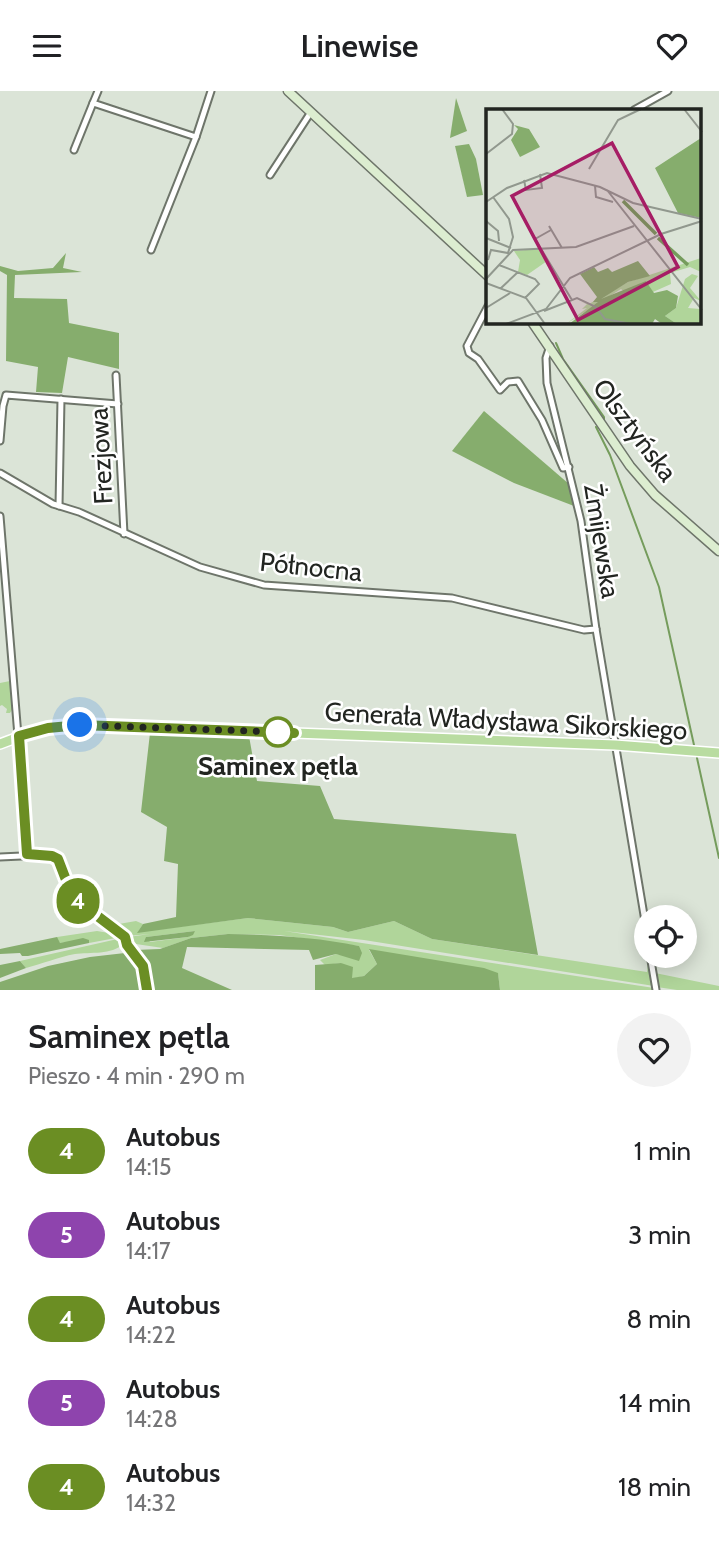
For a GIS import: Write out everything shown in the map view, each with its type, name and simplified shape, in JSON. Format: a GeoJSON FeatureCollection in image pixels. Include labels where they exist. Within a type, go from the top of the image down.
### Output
{"type":"FeatureCollection","features":[{"type":"Feature","properties":{"kind":"main road","name":"Generała Władysława Sikorskiego"},"geometry":{"type":"LineString","coordinates":[[0,744],[48,728],[80,725],[615,745],[719,753]]}},
{"type":"Feature","properties":{"kind":"street"},"geometry":{"type":"LineString","coordinates":[[74,150],[98,91]]}},
{"type":"Feature","properties":{"kind":"street"},"geometry":{"type":"LineString","coordinates":[[151,250],[196,137],[211,91]]}},
{"type":"Feature","properties":{"kind":"street"},"geometry":{"type":"LineString","coordinates":[[288,91],[486,274]]}},
{"type":"Feature","properties":{"kind":"street"},"geometry":{"type":"LineString","coordinates":[[637,109],[668,91]]}},
{"type":"Feature","properties":{"kind":"street"},"geometry":{"type":"LineString","coordinates":[[93,103],[196,137]]}},
{"type":"Feature","properties":{"kind":"street"},"geometry":{"type":"LineString","coordinates":[[270,175],[311,112]]}},
{"type":"Feature","properties":{"kind":"street"},"geometry":{"type":"LineString","coordinates":[[486,310],[467,346],[469,353],[478,359],[500,390],[508,381],[518,381],[542,420],[563,468],[569,467]]}},
{"type":"Feature","properties":{"kind":"street","name":"Olsztyńska"},"geometry":{"type":"LineString","coordinates":[[534,324],[630,466],[655,495],[719,551]]}},
{"type":"Feature","properties":{"kind":"street","name":"Żmijewska"},"geometry":{"type":"LineString","coordinates":[[550,346],[545,358],[547,383],[582,521],[596,629],[642,905]]}},
{"type":"Feature","properties":{"kind":"street","name":"Frezjowa"},"geometry":{"type":"LineString","coordinates":[[116,375],[124,534]]}},
{"type":"Feature","properties":{"kind":"street"},"geometry":{"type":"LineString","coordinates":[[0,441],[1,405],[6,395],[118,404]]}},
{"type":"Feature","properties":{"kind":"street"},"geometry":{"type":"LineString","coordinates":[[59,506],[61,399]]}},
{"type":"Feature","properties":{"kind":"street","name":"Północna"},"geometry":{"type":"LineString","coordinates":[[0,473],[59,506],[79,512],[200,567],[264,585],[452,598],[584,630],[596,629]]}},
{"type":"Feature","properties":{"kind":"street"},"geometry":{"type":"LineString","coordinates":[[0,516],[19,736]]}},
{"type":"Feature","properties":{"kind":"street"},"geometry":{"type":"LineString","coordinates":[[0,857],[27,854],[58,859],[71,893],[125,937],[127,945],[143,966],[147,990]]}},
{"type":"Feature","properties":{"kind":"street"},"geometry":{"type":"LineString","coordinates":[[652,968],[656,990]]}},
{"type":"Feature","properties":{"kind":"green space"},"geometry":{"type":"Polygon","coordinates":[[[456,98],[467,131],[450,138],[456,98]]]}},
{"type":"Feature","properties":{"kind":"green space"},"geometry":{"type":"Polygon","coordinates":[[[469,144],[476,159],[483,195],[467,197],[455,146],[469,144]]]}},
{"type":"Feature","properties":{"kind":"green space"},"geometry":{"type":"Polygon","coordinates":[[[66,253],[63,268],[82,272],[15,275],[14,298],[67,299],[69,323],[119,333],[119,369],[68,357],[62,393],[36,392],[38,367],[6,361],[7,275],[0,271],[0,266],[18,271],[53,268],[66,253]]]}},
{"type":"Feature","properties":{"kind":"green space"},"geometry":{"type":"Polygon","coordinates":[[[484,411],[569,484],[574,506],[514,483],[452,451],[484,411]]]}},
{"type":"Feature","properties":{"kind":"green space"},"geometry":{"type":"Polygon","coordinates":[[[10,681],[13,708],[10,713],[6,713],[7,709],[0,706],[0,683],[10,681]]]}},
{"type":"Feature","properties":{"kind":"green space"},"geometry":{"type":"Polygon","coordinates":[[[150,733],[249,736],[257,781],[320,786],[334,819],[516,834],[538,955],[432,939],[394,921],[348,932],[333,927],[248,918],[137,933],[143,924],[176,917],[178,864],[164,861],[167,827],[141,812],[150,733]]]}},
{"type":"Feature","properties":{"kind":"green space"},"geometry":{"type":"Polygon","coordinates":[[[248,918],[333,927],[348,932],[394,921],[432,939],[647,972],[649,968],[654,986],[364,940],[284,931],[655,990],[500,990],[498,974],[369,950],[377,964],[364,976],[352,979],[341,963],[325,965],[320,960],[336,954],[352,957],[359,946],[279,935],[228,934],[191,938],[163,948],[129,943],[128,937],[150,934],[127,936],[113,925],[136,921],[143,924],[138,932],[248,918]],[[195,931],[146,937],[150,942],[188,937],[195,931]]]}},
{"type":"Feature","properties":{"kind":"green space"},"geometry":{"type":"Polygon","coordinates":[[[97,931],[121,937],[89,943],[89,940],[57,941],[57,937],[97,931]]]}},
{"type":"Feature","properties":{"kind":"green space"},"geometry":{"type":"Polygon","coordinates":[[[195,931],[188,937],[144,942],[146,937],[195,931]]]}},
{"type":"Feature","properties":{"kind":"green space"},"geometry":{"type":"Polygon","coordinates":[[[228,934],[327,940],[359,946],[362,953],[359,961],[336,954],[313,960],[309,950],[187,947],[182,968],[232,990],[0,990],[0,982],[48,966],[135,950],[160,949],[191,938],[228,934]]]}},
{"type":"Feature","properties":{"kind":"green space"},"geometry":{"type":"Polygon","coordinates":[[[57,937],[60,943],[83,938],[89,940],[89,943],[28,956],[22,956],[20,953],[0,954],[0,949],[57,937]]]}},
{"type":"Feature","properties":{"kind":"green space"},"geometry":{"type":"Polygon","coordinates":[[[122,938],[123,944],[107,951],[75,954],[26,968],[20,961],[122,938]]]}},
{"type":"Feature","properties":{"kind":"green space"},"geometry":{"type":"Polygon","coordinates":[[[369,949],[484,968],[498,973],[500,990],[315,990],[315,965],[341,963],[353,967],[352,978],[364,976],[377,964],[369,949]]]}},
{"type":"Feature","properties":{"kind":"green space"},"geometry":{"type":"Polygon","coordinates":[[[20,961],[26,968],[0,978],[0,965],[20,961]]]}},
{"type":"Feature","properties":{"kind":"green space"},"geometry":{"type":"Polygon","coordinates":[[[655,973],[719,986],[719,990],[657,987],[655,973]]]}},
{"type":"Feature","properties":{"kind":"waterway"},"geometry":{"type":"LineString","coordinates":[[556,343],[563,359],[604,417],[604,421]]}},
{"type":"Feature","properties":{"kind":"waterway"},"geometry":{"type":"LineString","coordinates":[[596,427],[610,455],[659,587],[694,745]]}},
{"type":"Feature","properties":{"kind":"waterway"},"geometry":{"type":"LineString","coordinates":[[697,758],[719,858]]}},
{"type":"Feature","properties":{"kind":"bus line","name":"4"},"geometry":{"type":"LineString","coordinates":[[147,990],[143,966],[127,945],[125,937],[71,893],[58,859],[27,854],[19,736],[48,728],[80,725],[294,733]]}},
{"type":"Feature","properties":{"kind":"place","name":"Saminex pętla"},"geometry":{"type":"Point","coordinates":[278,732]}},
{"type":"Feature","properties":{"kind":"route"},"geometry":{"type":"LineString","coordinates":[[80,725],[278,732]]}}]}
